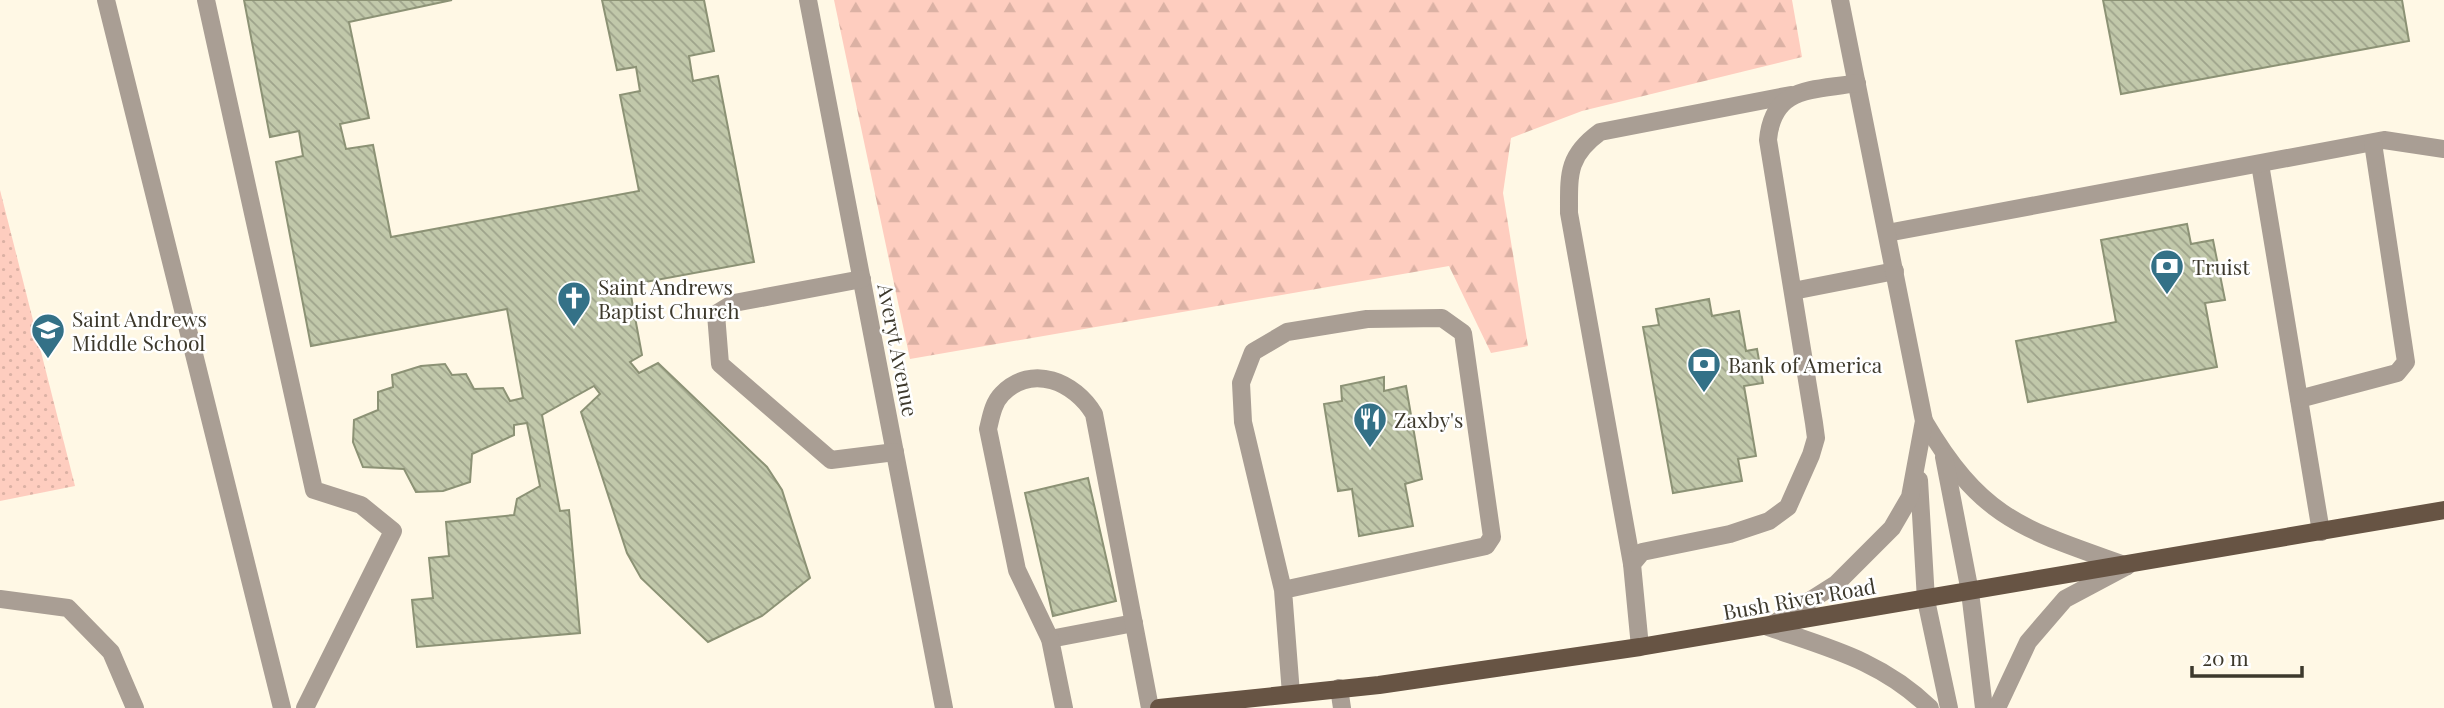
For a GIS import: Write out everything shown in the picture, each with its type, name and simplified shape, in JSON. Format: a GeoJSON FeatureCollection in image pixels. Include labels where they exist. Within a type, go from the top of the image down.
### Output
{"type":"FeatureCollection","features":[{"type":"Feature","properties":{"kind":"main road","name":"Bush River Road"},"geometry":{"type":"LineString","coordinates":[[1159,708],[1291,694],[1640,648],[2127,566],[2444,509]]}},
{"type":"Feature","properties":{"kind":"street"},"geometry":{"type":"LineString","coordinates":[[106,0],[282,708]]}},
{"type":"Feature","properties":{"kind":"street"},"geometry":{"type":"LineString","coordinates":[[206,0],[314,490],[361,505],[393,531],[305,708]]}},
{"type":"Feature","properties":{"kind":"street","name":"Averyt Avenue"},"geometry":{"type":"LineString","coordinates":[[807,0],[944,708]]}},
{"type":"Feature","properties":{"kind":"street"},"geometry":{"type":"LineString","coordinates":[[1768,627],[1836,584],[1864,559],[1892,528],[1910,497],[1918,466],[1924,421],[1840,0]]}},
{"type":"Feature","properties":{"kind":"street"},"geometry":{"type":"LineString","coordinates":[[1640,648],[1632,564],[1569,213],[1569,179],[1579,147],[1601,132],[1857,83]]}},
{"type":"Feature","properties":{"kind":"street"},"geometry":{"type":"LineString","coordinates":[[1632,564],[1642,552],[1730,534],[1769,521],[1788,507],[1815,438],[1768,140],[1769,121],[1777,106],[1791,95]]}},
{"type":"Feature","properties":{"kind":"street"},"geometry":{"type":"LineString","coordinates":[[1887,233],[2384,140],[2444,149]]}},
{"type":"Feature","properties":{"kind":"street"},"geometry":{"type":"LineString","coordinates":[[2299,399],[2397,373],[2406,362],[2373,143]]}},
{"type":"Feature","properties":{"kind":"street"},"geometry":{"type":"LineString","coordinates":[[2260,164],[2321,532]]}},
{"type":"Feature","properties":{"kind":"street"},"geometry":{"type":"LineString","coordinates":[[1793,291],[1895,271]]}},
{"type":"Feature","properties":{"kind":"street"},"geometry":{"type":"LineString","coordinates":[[862,279],[734,303],[716,314],[720,364],[831,460],[895,452]]}},
{"type":"Feature","properties":{"kind":"street"},"geometry":{"type":"LineString","coordinates":[[1283,590],[1486,546],[1492,537],[1463,333],[1442,318],[1367,319],[1287,332],[1253,352],[1241,383],[1244,422],[1283,590],[1291,694]]}},
{"type":"Feature","properties":{"kind":"street"},"geometry":{"type":"LineString","coordinates":[[1064,708],[1050,639],[1017,570],[988,429],[993,407],[1002,393],[1020,382],[1058,380],[1086,400],[1094,414],[1150,708]]}},
{"type":"Feature","properties":{"kind":"street"},"geometry":{"type":"LineString","coordinates":[[1924,421],[1943,454],[1966,483],[1999,513],[2028,530],[2127,566]]}},
{"type":"Feature","properties":{"kind":"street"},"geometry":{"type":"LineString","coordinates":[[1943,454],[1970,592],[1984,708]]}},
{"type":"Feature","properties":{"kind":"street"},"geometry":{"type":"LineString","coordinates":[[1918,466],[1926,600],[1949,708]]}},
{"type":"Feature","properties":{"kind":"street"},"geometry":{"type":"LineString","coordinates":[[1997,708],[2028,642],[2066,599],[2127,566]]}},
{"type":"Feature","properties":{"kind":"street"},"geometry":{"type":"LineString","coordinates":[[0,598],[68,608],[111,652],[135,708]]}},
{"type":"Feature","properties":{"kind":"street"},"geometry":{"type":"LineString","coordinates":[[1050,639],[1134,623]]}},
{"type":"Feature","properties":{"kind":"street"},"geometry":{"type":"LineString","coordinates":[[1768,627],[1854,657],[1906,684],[1930,708]]}},
{"type":"Feature","properties":{"kind":"street"},"geometry":{"type":"LineString","coordinates":[[1339,688],[1342,708]]}},
{"type":"Feature","properties":{"kind":"green space"},"geometry":{"type":"Polygon","coordinates":[[[834,0],[1792,0],[1802,57],[1582,111],[1511,138],[1503,193],[1528,346],[1491,353],[1449,266],[910,359],[834,0]]]}},
{"type":"Feature","properties":{"kind":"green space"},"geometry":{"type":"Polygon","coordinates":[[[0,190],[75,486],[0,501],[0,190]]]}},
{"type":"Feature","properties":{"kind":"building","name":"Saint Andrews Baptist Church"},"geometry":{"type":"Polygon","coordinates":[[[244,0],[452,0],[349,22],[369,118],[340,124],[346,149],[373,145],[391,237],[639,191],[620,95],[640,91],[636,67],[617,70],[602,0],[704,0],[714,51],[689,56],[693,81],[718,76],[754,262],[629,285],[642,355],[630,362],[639,373],[658,363],[767,467],[782,490],[810,578],[762,616],[708,642],[641,578],[627,553],[581,412],[600,394],[594,386],[542,415],[560,511],[569,510],[580,633],[417,647],[412,600],[433,598],[429,558],[449,556],[446,522],[514,515],[517,499],[540,486],[527,423],[514,425],[514,435],[472,454],[470,482],[443,491],[416,492],[404,469],[363,467],[353,442],[354,420],[378,410],[378,392],[393,387],[392,375],[421,366],[445,364],[452,375],[466,374],[474,389],[503,388],[510,401],[523,398],[507,309],[311,346],[276,162],[303,156],[299,131],[270,137],[244,0]]]}},
{"type":"Feature","properties":{"kind":"building"},"geometry":{"type":"Polygon","coordinates":[[[2103,0],[2402,0],[2409,41],[2121,94],[2103,0]]]}},
{"type":"Feature","properties":{"kind":"building"},"geometry":{"type":"Polygon","coordinates":[[[2187,224],[2191,244],[2213,240],[2225,300],[2205,303],[2217,367],[2028,402],[2016,341],[2116,322],[2101,240],[2187,224]]]}},
{"type":"Feature","properties":{"kind":"building"},"geometry":{"type":"Polygon","coordinates":[[[1709,299],[1712,316],[1739,311],[1746,351],[1757,349],[1763,383],[1744,386],[1756,456],[1738,459],[1742,481],[1673,493],[1643,327],[1659,325],[1656,309],[1709,299]]]}},
{"type":"Feature","properties":{"kind":"building"},"geometry":{"type":"Polygon","coordinates":[[[1384,377],[1384,391],[1406,386],[1422,479],[1405,484],[1413,526],[1359,536],[1352,489],[1338,491],[1324,404],[1342,401],[1341,386],[1384,377]]]}},
{"type":"Feature","properties":{"kind":"building"},"geometry":{"type":"Polygon","coordinates":[[[1088,478],[1116,601],[1053,616],[1025,493],[1088,478]]]}},
{"type":"Feature","properties":{"kind":"place","name":"Truist"},"geometry":{"type":"Point","coordinates":[2167,296]}},
{"type":"Feature","properties":{"kind":"place","name":"Saint Andrews Baptist Church"},"geometry":{"type":"Point","coordinates":[574,328]}},
{"type":"Feature","properties":{"kind":"place","name":"Saint Andrews Middle School"},"geometry":{"type":"Point","coordinates":[48,360]}},
{"type":"Feature","properties":{"kind":"place","name":"Bank of America"},"geometry":{"type":"Point","coordinates":[1704,394]}},
{"type":"Feature","properties":{"kind":"place","name":"Zaxby's"},"geometry":{"type":"Point","coordinates":[1370,449]}}]}
